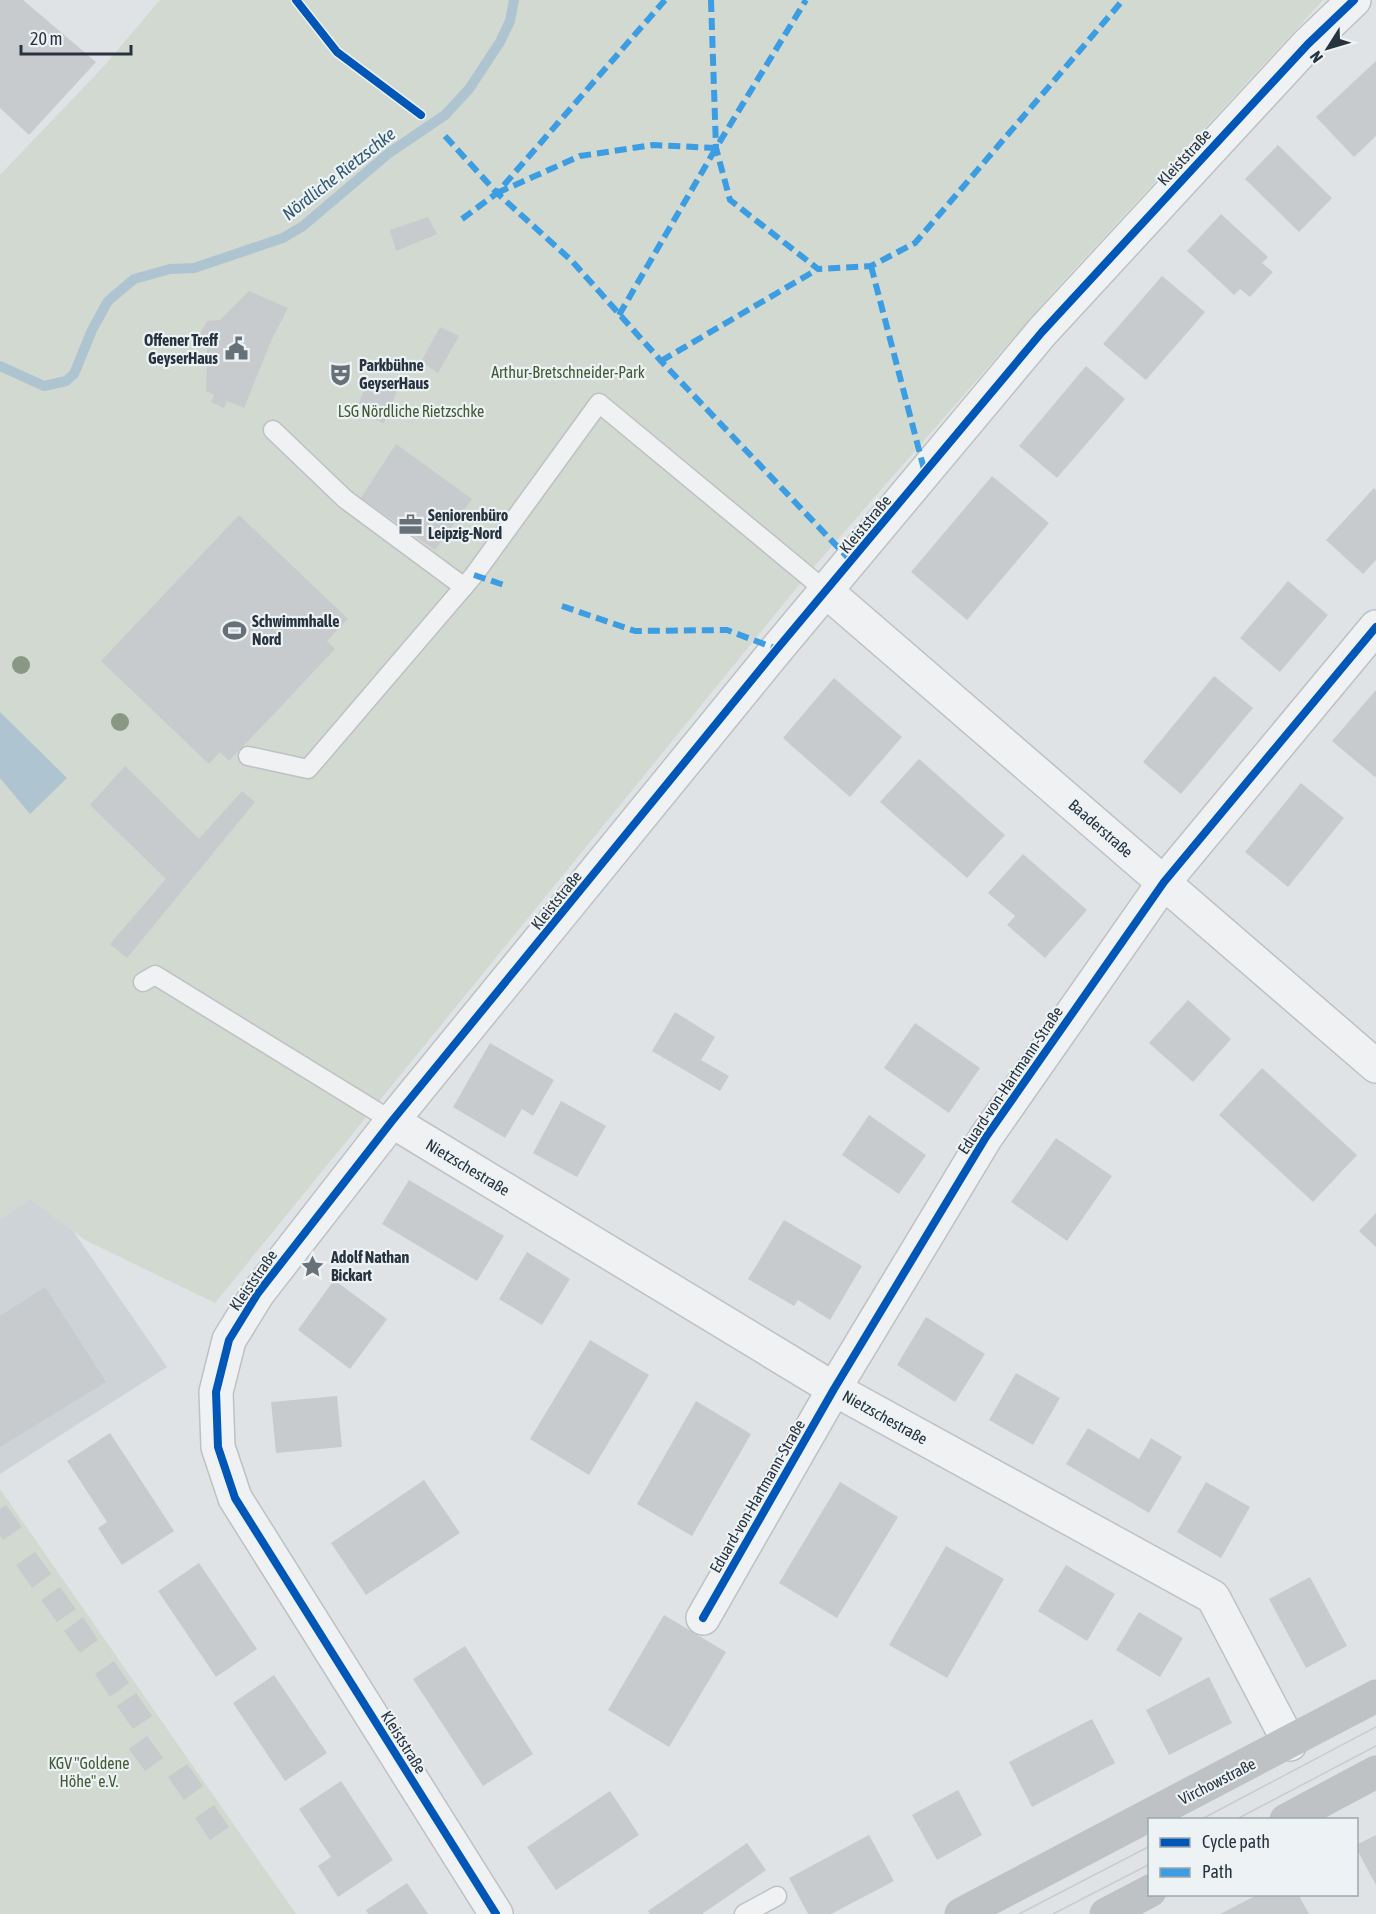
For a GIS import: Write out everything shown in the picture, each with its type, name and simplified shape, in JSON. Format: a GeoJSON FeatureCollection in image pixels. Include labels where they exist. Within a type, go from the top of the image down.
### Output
{"type":"FeatureCollection","features":[{"type":"Feature","properties":{"kind":"main road","name":"Virchowstraße"},"geometry":{"type":"LineString","coordinates":[[961,1914],[1290,1744],[1376,1696]]}},
{"type":"Feature","properties":{"kind":"main road"},"geometry":{"type":"LineString","coordinates":[[1290,1818],[1376,1772]]}},
{"type":"Feature","properties":{"kind":"main road"},"geometry":{"type":"LineString","coordinates":[[1106,1914],[1148,1892]]}},
{"type":"Feature","properties":{"kind":"street","name":"Kleiststraße"},"geometry":{"type":"LineString","coordinates":[[496,1914],[235,1498],[218,1447],[216,1392],[229,1340],[258,1293],[392,1120],[826,591],[1042,332],[1299,53],[1354,0]]}},
{"type":"Feature","properties":{"kind":"street","name":"Baaderstraße"},"geometry":{"type":"LineString","coordinates":[[826,591],[1376,1066]]}},
{"type":"Feature","properties":{"kind":"street","name":"Eduard-von-Hartmann-Straße"},"geometry":{"type":"LineString","coordinates":[[703,1618],[834,1389],[986,1137],[1164,882],[1376,627]]}},
{"type":"Feature","properties":{"kind":"street","name":"Nietzschestraße"},"geometry":{"type":"LineString","coordinates":[[392,1120],[834,1389],[1213,1597],[1290,1744]]}},
{"type":"Feature","properties":{"kind":"lane"},"geometry":{"type":"LineString","coordinates":[[248,756],[308,769],[464,587],[599,403],[826,591]]}},
{"type":"Feature","properties":{"kind":"lane"},"geometry":{"type":"LineString","coordinates":[[273,430],[345,499],[464,587]]}},
{"type":"Feature","properties":{"kind":"lane"},"geometry":{"type":"LineString","coordinates":[[143,982],[155,975],[392,1120]]}},
{"type":"Feature","properties":{"kind":"lane"},"geometry":{"type":"LineString","coordinates":[[744,1914],[777,1896]]}},
{"type":"Feature","properties":{"kind":"shaded area"},"geometry":{"type":"Polygon","coordinates":[[[0,1125],[167,1367],[0,1474],[0,1125]]]}},
{"type":"Feature","properties":{"kind":"green space","name":"Arthur-Bretschneider-Park"},"geometry":{"type":"Polygon","coordinates":[[[160,0],[1323,0],[1057,288],[812,569],[215,1303],[85,1240],[30,1199],[0,1220],[0,175],[104,66],[160,0]]]}},
{"type":"Feature","properties":{"kind":"green space","name":"KGV \"Goldene Höhe\" e.V."},"geometry":{"type":"Polygon","coordinates":[[[0,1489],[296,1914],[0,1914],[0,1489]]]}},
{"type":"Feature","properties":{"kind":"water"},"geometry":{"type":"Polygon","coordinates":[[[0,712],[67,778],[30,814],[0,778],[0,712]]]}},
{"type":"Feature","properties":{"kind":"building"},"geometry":{"type":"Polygon","coordinates":[[[0,0],[23,0],[96,62],[29,135],[0,108],[0,0]]]}},
{"type":"Feature","properties":{"kind":"building"},"geometry":{"type":"Polygon","coordinates":[[[1376,61],[1376,136],[1354,157],[1316,117],[1376,61]]]}},
{"type":"Feature","properties":{"kind":"building"},"geometry":{"type":"Polygon","coordinates":[[[1278,145],[1332,198],[1299,232],[1245,179],[1278,145]]]}},
{"type":"Feature","properties":{"kind":"building"},"geometry":{"type":"Polygon","coordinates":[[[1221,214],[1268,257],[1262,263],[1273,272],[1250,297],[1240,289],[1234,295],[1187,251],[1221,214]]]}},
{"type":"Feature","properties":{"kind":"building"},"geometry":{"type":"Polygon","coordinates":[[[428,217],[437,234],[396,251],[390,230],[428,217]]]}},
{"type":"Feature","properties":{"kind":"building"},"geometry":{"type":"Polygon","coordinates":[[[1162,276],[1205,312],[1146,380],[1103,344],[1162,276]]]}},
{"type":"Feature","properties":{"kind":"building","name":"Offener Treff GeyserHaus"},"geometry":{"type":"Polygon","coordinates":[[[249,291],[288,308],[271,341],[244,408],[227,401],[224,408],[211,402],[214,395],[206,391],[207,350],[199,343],[198,337],[207,321],[220,320],[249,291]]]}},
{"type":"Feature","properties":{"kind":"building"},"geometry":{"type":"Polygon","coordinates":[[[440,327],[459,336],[438,373],[421,362],[440,327]]]}},
{"type":"Feature","properties":{"kind":"building"},"geometry":{"type":"Polygon","coordinates":[[[1086,366],[1125,399],[1057,478],[1019,446],[1086,366]]]}},
{"type":"Feature","properties":{"kind":"building"},"geometry":{"type":"Polygon","coordinates":[[[368,379],[397,391],[384,423],[356,411],[368,379]]]}},
{"type":"Feature","properties":{"kind":"building"},"geometry":{"type":"Polygon","coordinates":[[[396,444],[472,499],[435,550],[361,498],[396,444]]]}},
{"type":"Feature","properties":{"kind":"building"},"geometry":{"type":"Polygon","coordinates":[[[992,476],[1049,523],[967,620],[911,572],[992,476]]]}},
{"type":"Feature","properties":{"kind":"building"},"geometry":{"type":"Polygon","coordinates":[[[1374,488],[1376,490],[1376,560],[1363,574],[1326,540],[1374,488]]]}},
{"type":"Feature","properties":{"kind":"building","name":"Schwimmhalle Nord"},"geometry":{"type":"Polygon","coordinates":[[[239,515],[348,619],[327,641],[335,649],[229,761],[220,752],[209,764],[101,661],[239,515]]]}},
{"type":"Feature","properties":{"kind":"building"},"geometry":{"type":"Polygon","coordinates":[[[1288,581],[1328,615],[1280,672],[1240,638],[1288,581]]]}},
{"type":"Feature","properties":{"kind":"building"},"geometry":{"type":"Polygon","coordinates":[[[1214,676],[1253,708],[1181,794],[1143,762],[1214,676]]]}},
{"type":"Feature","properties":{"kind":"building"},"geometry":{"type":"Polygon","coordinates":[[[834,678],[902,737],[850,797],[783,738],[834,678]]]}},
{"type":"Feature","properties":{"kind":"building"},"geometry":{"type":"Polygon","coordinates":[[[1376,690],[1376,776],[1375,777],[1332,741],[1376,690]]]}},
{"type":"Feature","properties":{"kind":"building"},"geometry":{"type":"Polygon","coordinates":[[[919,759],[1005,835],[967,878],[880,802],[919,759]]]}},
{"type":"Feature","properties":{"kind":"building"},"geometry":{"type":"Polygon","coordinates":[[[125,766],[199,839],[242,791],[255,802],[127,958],[110,944],[166,879],[90,805],[125,766]]]}},
{"type":"Feature","properties":{"kind":"building"},"geometry":{"type":"Polygon","coordinates":[[[1301,783],[1344,818],[1288,887],[1245,852],[1301,783]]]}},
{"type":"Feature","properties":{"kind":"building"},"geometry":{"type":"Polygon","coordinates":[[[1023,854],[1087,910],[1045,958],[1007,925],[1015,916],[988,893],[1023,854]]]}},
{"type":"Feature","properties":{"kind":"building"},"geometry":{"type":"Polygon","coordinates":[[[1188,1000],[1231,1039],[1193,1082],[1149,1043],[1188,1000]]]}},
{"type":"Feature","properties":{"kind":"building"},"geometry":{"type":"Polygon","coordinates":[[[675,1012],[715,1037],[701,1060],[729,1076],[720,1091],[652,1051],[675,1012]]]}},
{"type":"Feature","properties":{"kind":"building"},"geometry":{"type":"Polygon","coordinates":[[[915,1023],[980,1068],[949,1113],[884,1068],[915,1023]]]}},
{"type":"Feature","properties":{"kind":"building"},"geometry":{"type":"Polygon","coordinates":[[[490,1043],[554,1080],[533,1116],[522,1109],[505,1138],[453,1107],[490,1043]]]}},
{"type":"Feature","properties":{"kind":"building"},"geometry":{"type":"Polygon","coordinates":[[[1262,1068],[1357,1155],[1313,1202],[1219,1115],[1262,1068]]]}},
{"type":"Feature","properties":{"kind":"building"},"geometry":{"type":"Polygon","coordinates":[[[561,1101],[606,1126],[577,1177],[533,1153],[561,1101]]]}},
{"type":"Feature","properties":{"kind":"building"},"geometry":{"type":"Polygon","coordinates":[[[869,1115],[926,1155],[899,1194],[842,1155],[869,1115]]]}},
{"type":"Feature","properties":{"kind":"building"},"geometry":{"type":"Polygon","coordinates":[[[1056,1138],[1112,1176],[1067,1241],[1011,1202],[1056,1138]]]}},
{"type":"Feature","properties":{"kind":"building"},"geometry":{"type":"Polygon","coordinates":[[[409,1180],[504,1236],[477,1281],[382,1224],[409,1180]]]}},
{"type":"Feature","properties":{"kind":"building"},"geometry":{"type":"Polygon","coordinates":[[[1376,1213],[1376,1247],[1359,1231],[1376,1213]]]}},
{"type":"Feature","properties":{"kind":"building"},"geometry":{"type":"Polygon","coordinates":[[[784,1220],[862,1266],[830,1320],[798,1300],[794,1306],[748,1279],[784,1220]]]}},
{"type":"Feature","properties":{"kind":"building"},"geometry":{"type":"Polygon","coordinates":[[[527,1252],[570,1279],[542,1325],[499,1299],[527,1252]]]}},
{"type":"Feature","properties":{"kind":"building"},"geometry":{"type":"Polygon","coordinates":[[[334,1280],[387,1319],[350,1369],[298,1330],[334,1280]]]}},
{"type":"Feature","properties":{"kind":"building"},"geometry":{"type":"Polygon","coordinates":[[[45,1287],[106,1382],[0,1447],[0,1316],[45,1287]]]}},
{"type":"Feature","properties":{"kind":"building"},"geometry":{"type":"Polygon","coordinates":[[[926,1317],[985,1354],[955,1402],[897,1365],[926,1317]]]}},
{"type":"Feature","properties":{"kind":"building"},"geometry":{"type":"Polygon","coordinates":[[[590,1340],[649,1375],[589,1475],[530,1439],[590,1340]]]}},
{"type":"Feature","properties":{"kind":"building"},"geometry":{"type":"Polygon","coordinates":[[[1016,1373],[1060,1398],[1033,1445],[989,1420],[1016,1373]]]}},
{"type":"Feature","properties":{"kind":"building"},"geometry":{"type":"Polygon","coordinates":[[[337,1396],[342,1447],[276,1453],[271,1402],[337,1396]]]}},
{"type":"Feature","properties":{"kind":"building"},"geometry":{"type":"Polygon","coordinates":[[[696,1401],[751,1434],[692,1536],[637,1504],[696,1401]]]}},
{"type":"Feature","properties":{"kind":"building"},"geometry":{"type":"Polygon","coordinates":[[[1088,1428],[1139,1459],[1151,1438],[1182,1457],[1149,1513],[1066,1464],[1088,1428]]]}},
{"type":"Feature","properties":{"kind":"building"},"geometry":{"type":"Polygon","coordinates":[[[110,1433],[174,1531],[122,1565],[98,1528],[107,1522],[67,1461],[110,1433]]]}},
{"type":"Feature","properties":{"kind":"building"},"geometry":{"type":"Polygon","coordinates":[[[424,1480],[460,1533],[366,1595],[331,1543],[424,1480]]]}},
{"type":"Feature","properties":{"kind":"building"},"geometry":{"type":"Polygon","coordinates":[[[840,1482],[898,1517],[837,1618],[779,1583],[840,1482]]]}},
{"type":"Feature","properties":{"kind":"building"},"geometry":{"type":"Polygon","coordinates":[[[1206,1482],[1250,1507],[1221,1558],[1177,1532],[1206,1482]]]}},
{"type":"Feature","properties":{"kind":"building"},"geometry":{"type":"Polygon","coordinates":[[[6,1505],[22,1527],[3,1540],[0,1536],[0,1509],[6,1505]]]}},
{"type":"Feature","properties":{"kind":"building"},"geometry":{"type":"Polygon","coordinates":[[[946,1546],[1004,1579],[947,1678],[889,1645],[946,1546]]]}},
{"type":"Feature","properties":{"kind":"building"},"geometry":{"type":"Polygon","coordinates":[[[35,1552],[51,1574],[32,1588],[16,1565],[35,1552]]]}},
{"type":"Feature","properties":{"kind":"building"},"geometry":{"type":"Polygon","coordinates":[[[199,1563],[257,1649],[216,1677],[158,1591],[199,1563]]]}},
{"type":"Feature","properties":{"kind":"building"},"geometry":{"type":"Polygon","coordinates":[[[1066,1565],[1115,1594],[1087,1641],[1038,1611],[1066,1565]]]}},
{"type":"Feature","properties":{"kind":"building"},"geometry":{"type":"Polygon","coordinates":[[[1310,1577],[1347,1646],[1306,1668],[1269,1599],[1310,1577]]]}},
{"type":"Feature","properties":{"kind":"building"},"geometry":{"type":"Polygon","coordinates":[[[60,1587],[76,1609],[57,1622],[41,1600],[60,1587]]]}},
{"type":"Feature","properties":{"kind":"building"},"geometry":{"type":"Polygon","coordinates":[[[1139,1612],[1183,1638],[1160,1677],[1116,1650],[1139,1612]]]}},
{"type":"Feature","properties":{"kind":"building"},"geometry":{"type":"Polygon","coordinates":[[[664,1615],[726,1652],[669,1747],[608,1710],[664,1615]]]}},
{"type":"Feature","properties":{"kind":"building"},"geometry":{"type":"Polygon","coordinates":[[[83,1617],[98,1640],[80,1653],[64,1631],[83,1617]]]}},
{"type":"Feature","properties":{"kind":"building"},"geometry":{"type":"Polygon","coordinates":[[[465,1646],[533,1754],[483,1786],[413,1679],[465,1646]]]}},
{"type":"Feature","properties":{"kind":"building"},"geometry":{"type":"Polygon","coordinates":[[[114,1661],[129,1683],[110,1697],[95,1674],[114,1661]]]}},
{"type":"Feature","properties":{"kind":"building"},"geometry":{"type":"Polygon","coordinates":[[[274,1675],[327,1753],[285,1781],[233,1703],[274,1675]]]}},
{"type":"Feature","properties":{"kind":"building"},"geometry":{"type":"Polygon","coordinates":[[[1209,1677],[1232,1723],[1169,1755],[1146,1710],[1209,1677]]]}},
{"type":"Feature","properties":{"kind":"building"},"geometry":{"type":"Polygon","coordinates":[[[136,1693],[152,1716],[133,1729],[117,1706],[136,1693]]]}},
{"type":"Feature","properties":{"kind":"building"},"geometry":{"type":"Polygon","coordinates":[[[1092,1719],[1115,1763],[1032,1807],[1009,1762],[1092,1719]]]}},
{"type":"Feature","properties":{"kind":"building"},"geometry":{"type":"Polygon","coordinates":[[[147,1736],[163,1758],[145,1771],[129,1749],[147,1736]]]}},
{"type":"Feature","properties":{"kind":"building"},"geometry":{"type":"Polygon","coordinates":[[[187,1764],[203,1786],[184,1800],[168,1777],[187,1764]]]}},
{"type":"Feature","properties":{"kind":"building"},"geometry":{"type":"Polygon","coordinates":[[[341,1781],[393,1860],[338,1897],[318,1866],[331,1857],[299,1809],[341,1781]]]}},
{"type":"Feature","properties":{"kind":"building"},"geometry":{"type":"Polygon","coordinates":[[[958,1790],[982,1835],[937,1860],[912,1815],[958,1790]]]}},
{"type":"Feature","properties":{"kind":"building"},"geometry":{"type":"Polygon","coordinates":[[[610,1791],[639,1835],[556,1890],[527,1847],[610,1791]]]}},
{"type":"Feature","properties":{"kind":"building"},"geometry":{"type":"Polygon","coordinates":[[[214,1805],[229,1827],[210,1840],[195,1818],[214,1805]]]}},
{"type":"Feature","properties":{"kind":"building"},"geometry":{"type":"Polygon","coordinates":[[[869,1835],[894,1881],[831,1914],[808,1914],[789,1878],[869,1835]]]}},
{"type":"Feature","properties":{"kind":"building"},"geometry":{"type":"Polygon","coordinates":[[[1376,1835],[1376,1885],[1358,1852],[1358,1844],[1376,1835]]]}},
{"type":"Feature","properties":{"kind":"building"},"geometry":{"type":"Polygon","coordinates":[[[747,1843],[766,1870],[702,1914],[650,1914],[648,1911],[747,1843]]]}},
{"type":"Feature","properties":{"kind":"building"},"geometry":{"type":"Polygon","coordinates":[[[407,1883],[428,1914],[368,1914],[366,1910],[407,1883]]]}},
{"type":"Feature","properties":{"kind":"building"},"geometry":{"type":"Polygon","coordinates":[[[1255,1896],[1299,1896],[1309,1914],[1220,1914],[1255,1896]]]}},
{"type":"Feature","properties":{"kind":"waterway","name":"Nördliche Rietzschke"},"geometry":{"type":"LineString","coordinates":[[0,366],[44,386],[66,381],[74,374],[92,330],[108,301],[134,279],[170,269],[194,268],[283,238],[303,226],[389,153],[445,115],[469,89],[500,42],[510,21],[514,0]]}},
{"type":"Feature","properties":{"kind":"tram line"},"geometry":{"type":"LineString","coordinates":[[1204,1818],[1376,1727]]}},
{"type":"Feature","properties":{"kind":"tram line"},"geometry":{"type":"LineString","coordinates":[[1239,1818],[1376,1746]]}},
{"type":"Feature","properties":{"kind":"tram line"},"geometry":{"type":"LineString","coordinates":[[1019,1914],[1148,1847]]}},
{"type":"Feature","properties":{"kind":"tram line"},"geometry":{"type":"LineString","coordinates":[[1053,1914],[1148,1865]]}},
{"type":"Feature","properties":{"kind":"marked path"},"geometry":{"type":"LineString","coordinates":[[462,219],[497,193],[665,0]]}},
{"type":"Feature","properties":{"kind":"marked path"},"geometry":{"type":"LineString","coordinates":[[711,0],[716,148],[730,200],[818,269],[871,266],[915,243],[1123,0]]}},
{"type":"Feature","properties":{"kind":"marked path"},"geometry":{"type":"LineString","coordinates":[[497,193],[580,156],[653,145],[716,148],[806,0]]}},
{"type":"Feature","properties":{"kind":"marked path"},"geometry":{"type":"LineString","coordinates":[[445,136],[497,193],[572,261],[661,361],[851,561]]}},
{"type":"Feature","properties":{"kind":"marked path"},"geometry":{"type":"LineString","coordinates":[[619,315],[716,148]]}},
{"type":"Feature","properties":{"kind":"marked path"},"geometry":{"type":"LineString","coordinates":[[871,266],[925,473]]}},
{"type":"Feature","properties":{"kind":"marked path"},"geometry":{"type":"LineString","coordinates":[[661,361],[818,269]]}},
{"type":"Feature","properties":{"kind":"marked path"},"geometry":{"type":"LineString","coordinates":[[474,575],[504,585]]}},
{"type":"Feature","properties":{"kind":"marked path"},"geometry":{"type":"LineString","coordinates":[[562,606],[635,631],[727,630],[777,649]]}},
{"type":"Feature","properties":{"kind":"cycle path"},"geometry":{"type":"LineString","coordinates":[[296,0],[337,52],[421,115]]}},
{"type":"Feature","properties":{"kind":"cycle path"},"geometry":{"type":"LineString","coordinates":[[496,1914],[235,1498],[218,1447],[216,1392],[229,1340],[258,1293],[392,1121],[777,649],[1042,332],[1308,44],[1354,0]]}},
{"type":"Feature","properties":{"kind":"cycle path"},"geometry":{"type":"LineString","coordinates":[[703,1618],[834,1389],[986,1137],[1164,882],[1376,627]]}},
{"type":"Feature","properties":{"kind":"place","name":"Offener Treff GeyserHaus"},"geometry":{"type":"Point","coordinates":[236,349]}},
{"type":"Feature","properties":{"kind":"place","name":"Parkbühne GeyserHaus"},"geometry":{"type":"Point","coordinates":[341,374]}},
{"type":"Feature","properties":{"kind":"place","name":"Seniorenbüro Leipzig-Nord"},"geometry":{"type":"Point","coordinates":[410,524]}},
{"type":"Feature","properties":{"kind":"place","name":"Schwimmhalle Nord"},"geometry":{"type":"Point","coordinates":[234,630]}},
{"type":"Feature","properties":{"kind":"place","name":"Adolf Nathan Bickart"},"geometry":{"type":"Point","coordinates":[313,1266]}},
{"type":"Feature","properties":{"kind":"park label","name":"LSG Nördliche Rietzschke"},"geometry":{"type":"Point","coordinates":[411,411]}}]}
